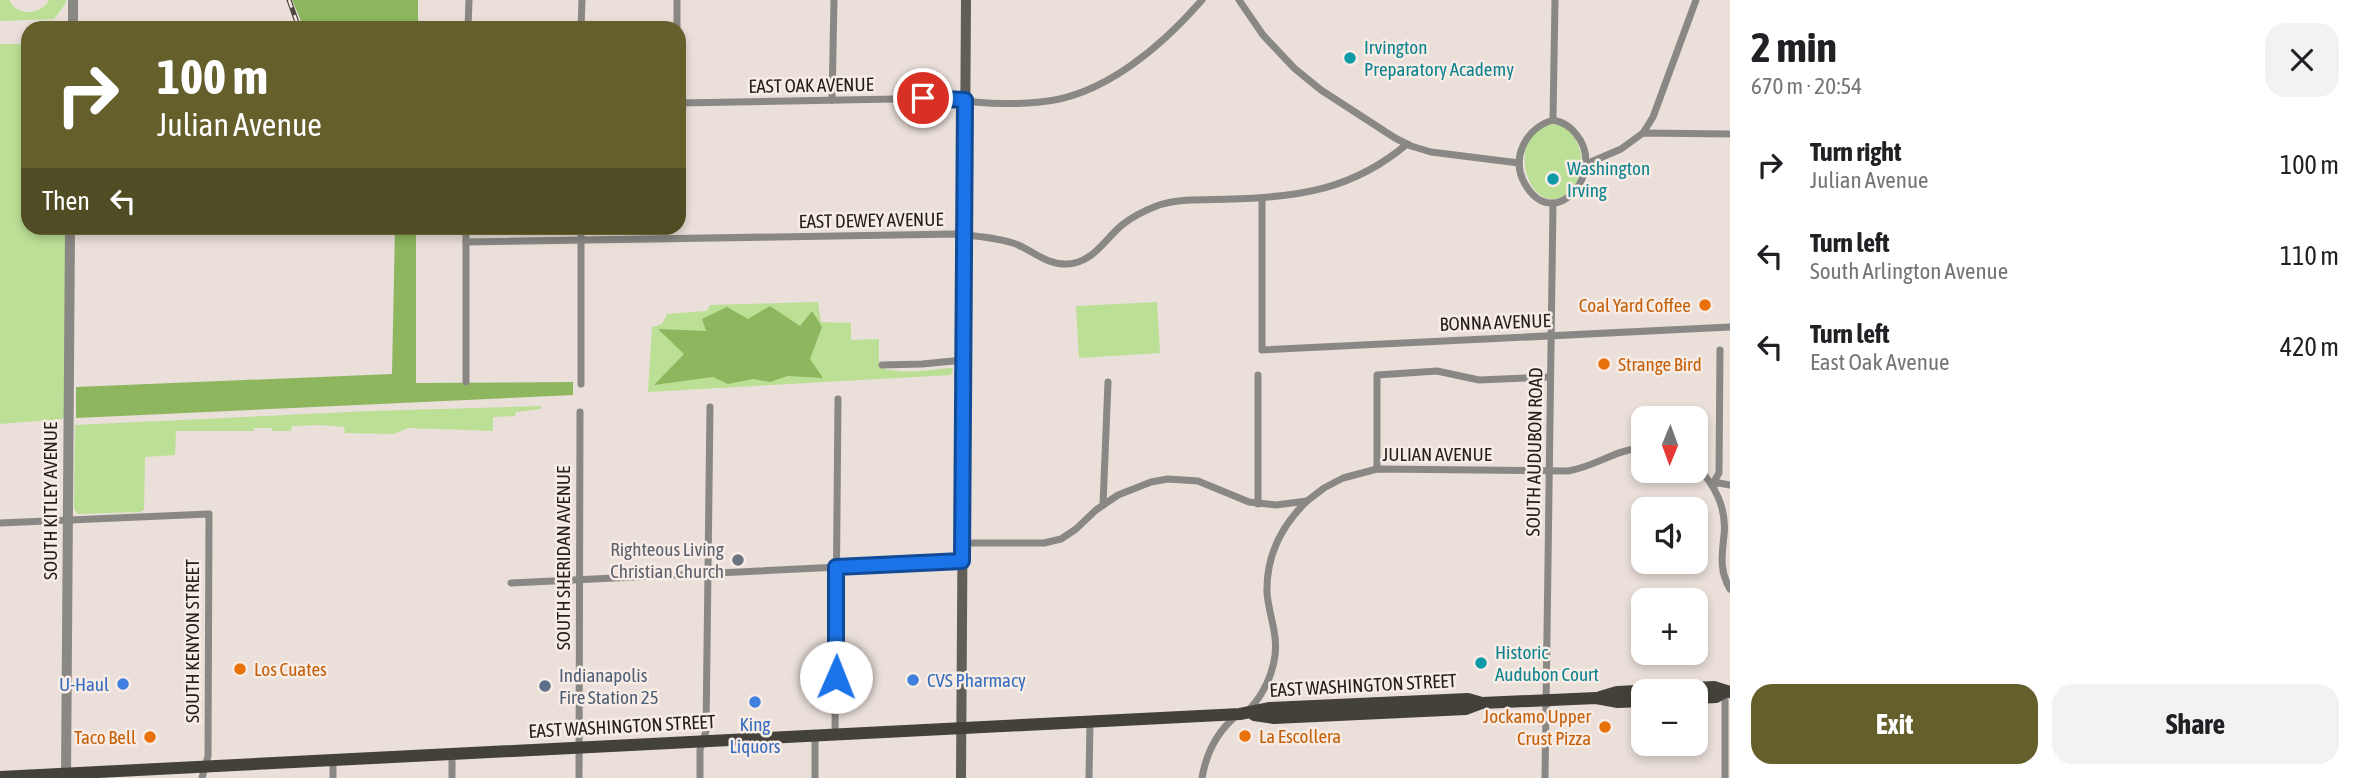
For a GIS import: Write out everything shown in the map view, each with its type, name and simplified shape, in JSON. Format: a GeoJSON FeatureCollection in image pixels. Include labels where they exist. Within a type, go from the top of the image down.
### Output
{"type":"FeatureCollection","features":[{"type":"Feature","properties":{"kind":"main road"},"geometry":{"type":"LineString","coordinates":[[961,778],[966,0]]}},
{"type":"Feature","properties":{"kind":"main road","name":"EAST WASHINGTON STREET"},"geometry":{"type":"LineString","coordinates":[[1596,698],[1616,692],[1690,688],[1714,687],[1728,692]]}},
{"type":"Feature","properties":{"kind":"main road"},"geometry":{"type":"LineString","coordinates":[[1708,697],[1728,692]]}},
{"type":"Feature","properties":{"kind":"main road","name":"EAST WASHINGTON STREET"},"geometry":{"type":"LineString","coordinates":[[0,777],[204,773],[333,760],[1243,714],[1270,708],[1468,699],[1482,703],[1596,698],[1631,701]]}},
{"type":"Feature","properties":{"kind":"street"},"geometry":{"type":"LineString","coordinates":[[73,0],[73,21]]}},
{"type":"Feature","properties":{"kind":"street"},"geometry":{"type":"LineString","coordinates":[[468,21],[469,0]]}},
{"type":"Feature","properties":{"kind":"street"},"geometry":{"type":"LineString","coordinates":[[581,21],[582,0]]}},
{"type":"Feature","properties":{"kind":"street"},"geometry":{"type":"LineString","coordinates":[[677,0],[677,21]]}},
{"type":"Feature","properties":{"kind":"street"},"geometry":{"type":"LineString","coordinates":[[832,100],[834,0]]}},
{"type":"Feature","properties":{"kind":"street","name":"EAST OAK AVENUE"},"geometry":{"type":"LineString","coordinates":[[686,103],[948,98],[974,102],[1041,102],[1062,99],[1106,80],[1146,53],[1202,0]]}},
{"type":"Feature","properties":{"kind":"street"},"geometry":{"type":"LineString","coordinates":[[1239,0],[1272,46],[1307,79],[1407,144],[1431,152],[1519,163]]}},
{"type":"Feature","properties":{"kind":"street"},"geometry":{"type":"LineString","coordinates":[[1553,120],[1555,0]]}},
{"type":"Feature","properties":{"kind":"street"},"geometry":{"type":"LineString","coordinates":[[1586,164],[1621,149],[1643,132],[1653,117],[1696,0]]}},
{"type":"Feature","properties":{"kind":"street"},"geometry":{"type":"LineString","coordinates":[[1553,120],[1567,125],[1579,137],[1586,164],[1582,180],[1573,193],[1562,202],[1553,204],[1540,200],[1530,191],[1523,180],[1519,163],[1523,145],[1531,133],[1542,124],[1553,120]]}},
{"type":"Feature","properties":{"kind":"street"},"geometry":{"type":"LineString","coordinates":[[1643,132],[1730,134]]}},
{"type":"Feature","properties":{"kind":"street","name":"EAST DEWEY AVENUE"},"geometry":{"type":"LineString","coordinates":[[466,242],[964,235],[1003,240],[1047,260],[1067,264],[1084,260],[1125,223],[1159,205],[1183,201],[1303,194],[1333,186],[1367,171],[1407,144]]}},
{"type":"Feature","properties":{"kind":"street","name":"BONNA AVENUE"},"geometry":{"type":"LineString","coordinates":[[1262,198],[1262,350],[1730,327]]}},
{"type":"Feature","properties":{"kind":"street","name":"SOUTH AUDUBON ROAD"},"geometry":{"type":"LineString","coordinates":[[1545,778],[1553,204]]}},
{"type":"Feature","properties":{"kind":"street","name":"SOUTH KITLEY AVENUE"},"geometry":{"type":"LineString","coordinates":[[66,776],[70,235]]}},
{"type":"Feature","properties":{"kind":"street"},"geometry":{"type":"LineString","coordinates":[[466,235],[466,383]]}},
{"type":"Feature","properties":{"kind":"street"},"geometry":{"type":"LineString","coordinates":[[581,235],[581,384]]}},
{"type":"Feature","properties":{"kind":"street"},"geometry":{"type":"LineString","coordinates":[[1712,485],[1719,473],[1720,351]]}},
{"type":"Feature","properties":{"kind":"street"},"geometry":{"type":"LineString","coordinates":[[881,365],[964,360]]}},
{"type":"Feature","properties":{"kind":"street"},"geometry":{"type":"LineString","coordinates":[[1377,469],[1377,375],[1437,371],[1479,380],[1550,377]]}},
{"type":"Feature","properties":{"kind":"street"},"geometry":{"type":"LineString","coordinates":[[1258,375],[1258,504]]}},
{"type":"Feature","properties":{"kind":"street"},"geometry":{"type":"LineString","coordinates":[[1103,505],[1108,382]]}},
{"type":"Feature","properties":{"kind":"street"},"geometry":{"type":"LineString","coordinates":[[835,734],[838,399]]}},
{"type":"Feature","properties":{"kind":"street"},"geometry":{"type":"LineString","coordinates":[[700,778],[700,750],[706,731],[710,407]]}},
{"type":"Feature","properties":{"kind":"street","name":"SOUTH SHERIDAN AVENUE"},"geometry":{"type":"LineString","coordinates":[[579,778],[580,412]]}},
{"type":"Feature","properties":{"kind":"street","name":"JULIAN AVENUE"},"geometry":{"type":"LineString","coordinates":[[963,543],[1054,541],[1068,536],[1118,495],[1151,482],[1174,479],[1212,485],[1244,500],[1276,505],[1307,500],[1343,478],[1377,469],[1549,471],[1581,468],[1621,451],[1631,450]]}},
{"type":"Feature","properties":{"kind":"street"},"geometry":{"type":"LineString","coordinates":[[1708,480],[1721,505],[1724,519],[1721,562],[1730,589]]}},
{"type":"Feature","properties":{"kind":"street"},"geometry":{"type":"LineString","coordinates":[[1712,485],[1730,485]]}},
{"type":"Feature","properties":{"kind":"street"},"geometry":{"type":"LineString","coordinates":[[1202,778],[1205,763],[1215,741],[1226,726],[1255,703],[1269,680],[1275,660],[1275,636],[1267,594],[1271,559],[1286,524],[1307,500]]}},
{"type":"Feature","properties":{"kind":"street","name":"SOUTH KENYON STREET"},"geometry":{"type":"LineString","coordinates":[[67,520],[209,514],[208,754],[204,773]]}},
{"type":"Feature","properties":{"kind":"street"},"geometry":{"type":"LineString","coordinates":[[0,523],[67,520]]}},
{"type":"Feature","properties":{"kind":"street"},"geometry":{"type":"LineString","coordinates":[[511,583],[962,561]]}},
{"type":"Feature","properties":{"kind":"street"},"geometry":{"type":"LineString","coordinates":[[1725,778],[1728,692]]}},
{"type":"Feature","properties":{"kind":"street"},"geometry":{"type":"LineString","coordinates":[[1089,778],[1090,722]]}},
{"type":"Feature","properties":{"kind":"street"},"geometry":{"type":"LineString","coordinates":[[815,735],[815,778]]}},
{"type":"Feature","properties":{"kind":"street"},"geometry":{"type":"LineString","coordinates":[[452,754],[452,778]]}},
{"type":"Feature","properties":{"kind":"street"},"geometry":{"type":"LineString","coordinates":[[333,760],[333,778]]}},
{"type":"Feature","properties":{"kind":"green space"},"geometry":{"type":"Polygon","coordinates":[[[0,0],[9,0],[17,9],[29,12],[40,9],[49,0],[66,0],[66,3],[54,19],[0,21],[0,0]]]}},
{"type":"Feature","properties":{"kind":"green space"},"geometry":{"type":"Polygon","coordinates":[[[292,0],[418,0],[418,21],[301,21],[292,0]]]}},
{"type":"Feature","properties":{"kind":"green space"},"geometry":{"type":"Polygon","coordinates":[[[0,44],[21,44],[21,235],[65,235],[65,415],[62,419],[0,424],[0,44]]]}},
{"type":"Feature","properties":{"kind":"green space"},"geometry":{"type":"Polygon","coordinates":[[[1549,124],[1568,130],[1576,140],[1582,160],[1575,183],[1557,199],[1545,198],[1535,190],[1528,178],[1525,163],[1526,147],[1534,134],[1549,124]]]}},
{"type":"Feature","properties":{"kind":"green space"},"geometry":{"type":"Polygon","coordinates":[[[395,235],[416,235],[416,383],[573,382],[573,395],[76,418],[76,387],[392,374],[395,235]]]}},
{"type":"Feature","properties":{"kind":"green space"},"geometry":{"type":"Polygon","coordinates":[[[818,302],[821,322],[851,323],[851,340],[879,339],[879,367],[907,372],[953,368],[951,375],[648,392],[652,327],[662,324],[667,314],[707,311],[710,305],[818,302]]]}},
{"type":"Feature","properties":{"kind":"green space"},"geometry":{"type":"Polygon","coordinates":[[[1157,302],[1160,353],[1079,358],[1076,306],[1157,302]]]}},
{"type":"Feature","properties":{"kind":"green space"},"geometry":{"type":"Polygon","coordinates":[[[770,306],[800,326],[812,311],[822,327],[810,359],[823,378],[788,376],[770,382],[753,379],[728,384],[713,377],[654,385],[684,354],[658,329],[706,331],[702,319],[727,307],[748,319],[770,306]]]}},
{"type":"Feature","properties":{"kind":"green space"},"geometry":{"type":"Polygon","coordinates":[[[541,406],[541,409],[516,412],[515,416],[493,417],[493,431],[408,428],[394,434],[345,433],[344,427],[320,425],[292,426],[291,431],[254,428],[254,431],[176,431],[175,455],[145,457],[144,510],[78,514],[74,509],[75,425],[541,406]]]}},
{"type":"Feature","properties":{"kind":"railway"},"geometry":{"type":"LineString","coordinates":[[289,0],[296,21]]}},
{"type":"Feature","properties":{"kind":"place","name":"Irvington Preparatory Academy"},"geometry":{"type":"Point","coordinates":[1350,58]}},
{"type":"Feature","properties":{"kind":"place","name":"Washington Irving"},"geometry":{"type":"Point","coordinates":[1553,179]}},
{"type":"Feature","properties":{"kind":"place","name":"Coal Yard Coffee"},"geometry":{"type":"Point","coordinates":[1705,305]}},
{"type":"Feature","properties":{"kind":"place","name":"Strange Bird"},"geometry":{"type":"Point","coordinates":[1604,364]}},
{"type":"Feature","properties":{"kind":"place","name":"Righteous Living Christian Church"},"geometry":{"type":"Point","coordinates":[738,560]}},
{"type":"Feature","properties":{"kind":"place","name":"Historic Audubon Court"},"geometry":{"type":"Point","coordinates":[1481,663]}},
{"type":"Feature","properties":{"kind":"place","name":"Los Cuates"},"geometry":{"type":"Point","coordinates":[240,669]}},
{"type":"Feature","properties":{"kind":"place","name":"CVS Pharmacy"},"geometry":{"type":"Point","coordinates":[913,680]}},
{"type":"Feature","properties":{"kind":"place","name":"U-Haul"},"geometry":{"type":"Point","coordinates":[123,684]}},
{"type":"Feature","properties":{"kind":"place","name":"Indianapolis Fire Station 25"},"geometry":{"type":"Point","coordinates":[545,686]}},
{"type":"Feature","properties":{"kind":"place","name":"King Liquors"},"geometry":{"type":"Point","coordinates":[755,702]}},
{"type":"Feature","properties":{"kind":"place","name":"Jockamo Upper Crust Pizza"},"geometry":{"type":"Point","coordinates":[1605,727]}},
{"type":"Feature","properties":{"kind":"place","name":"La Escollera"},"geometry":{"type":"Point","coordinates":[1245,736]}},
{"type":"Feature","properties":{"kind":"place","name":"Taco Bell"},"geometry":{"type":"Point","coordinates":[150,737]}},
{"type":"Feature","properties":{"kind":"route"},"geometry":{"type":"LineString","coordinates":[[836,677],[836,567],[962,561],[965,100],[923,98]]}}]}
